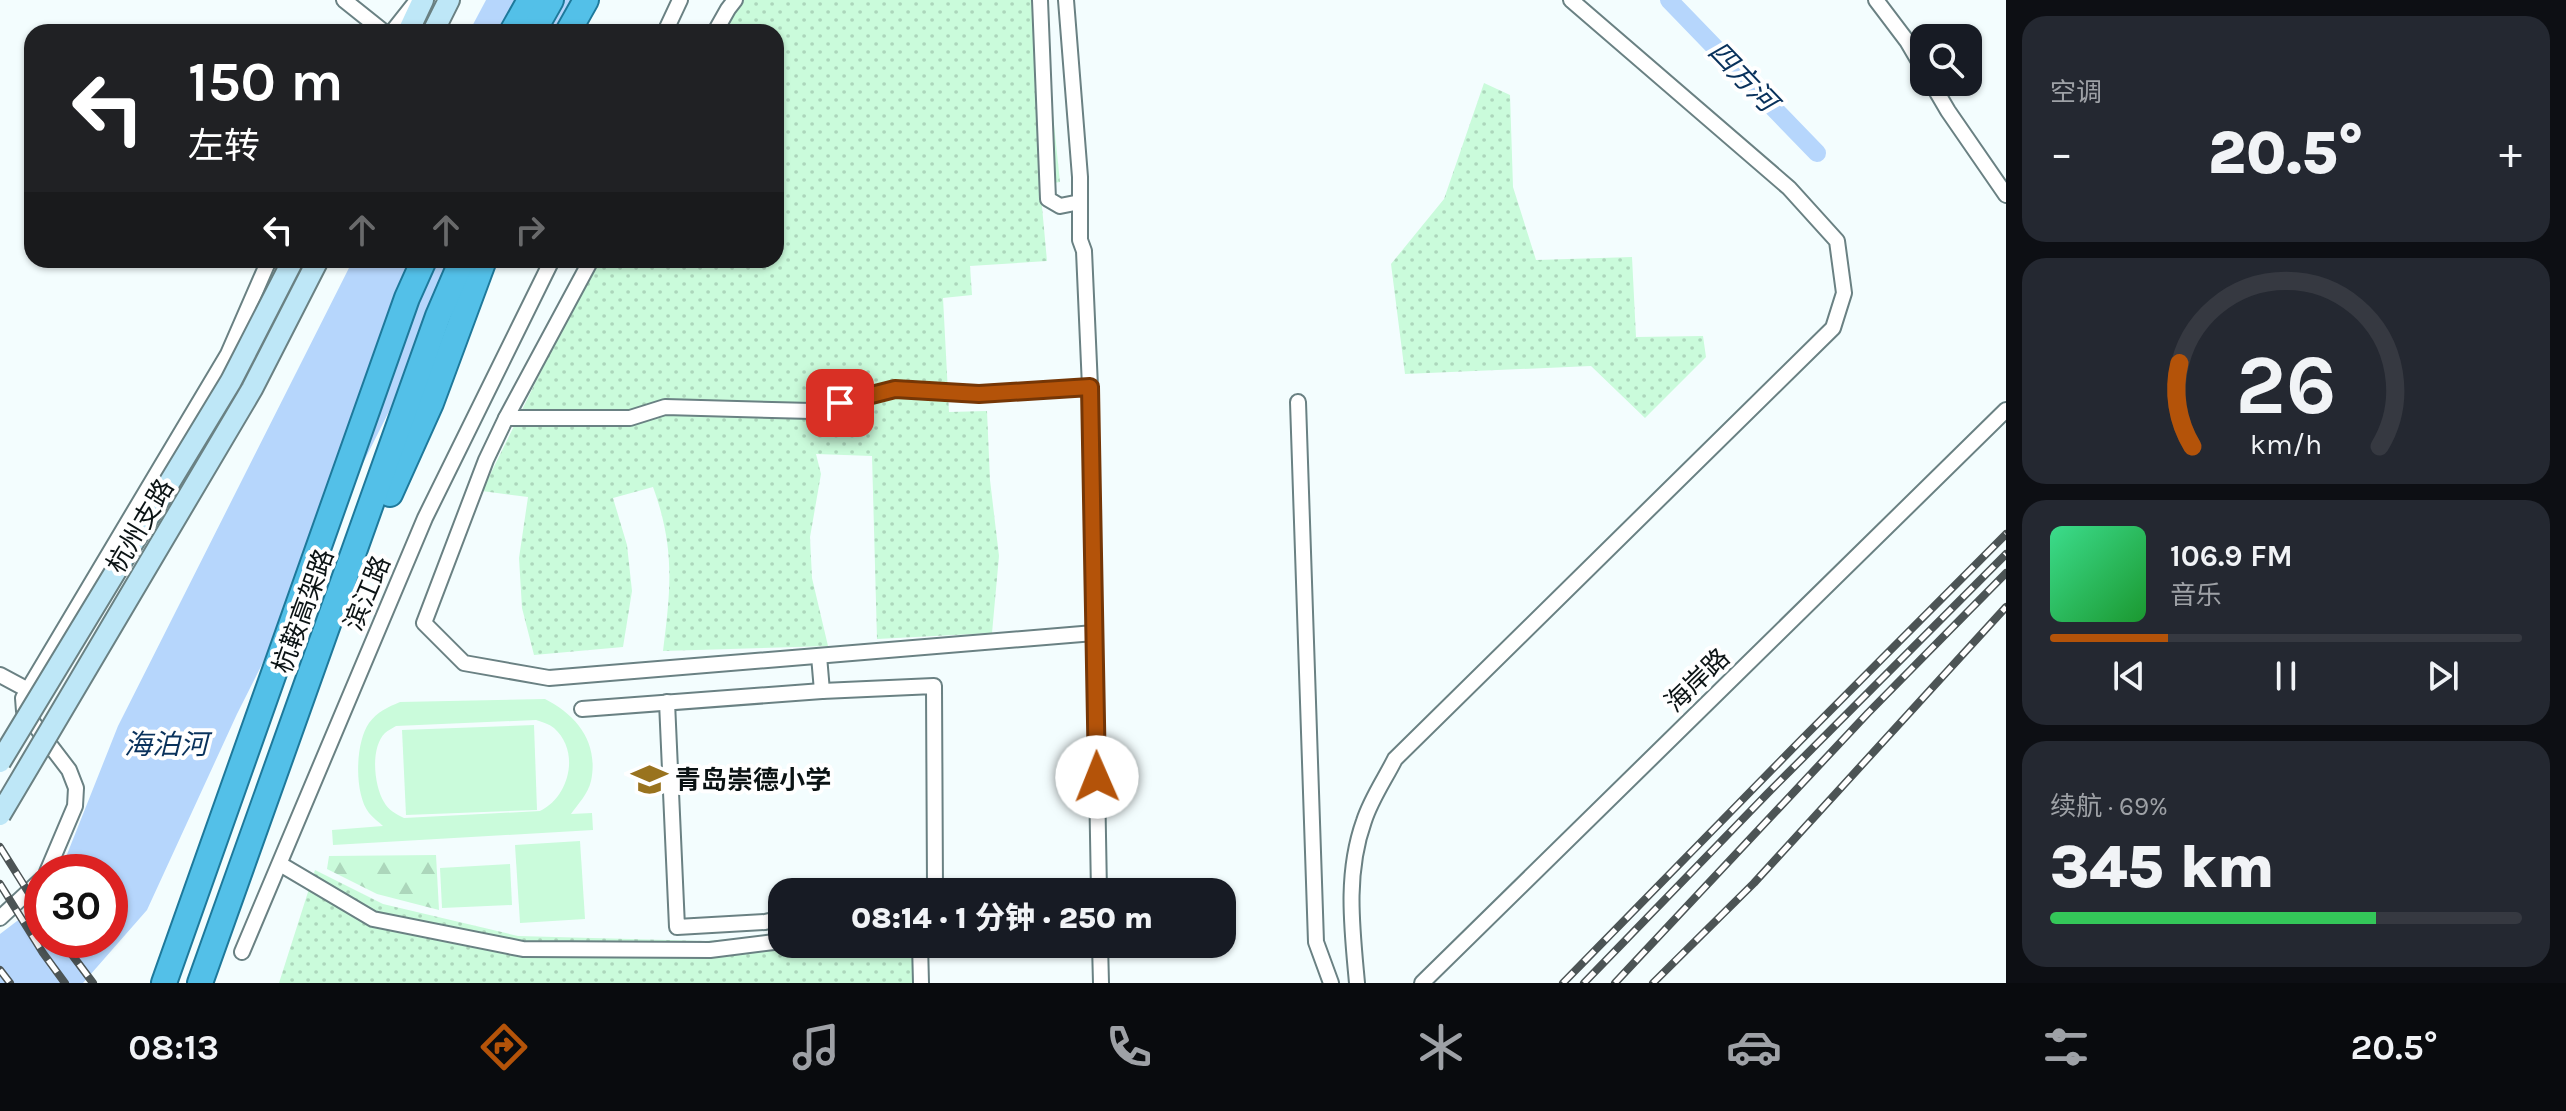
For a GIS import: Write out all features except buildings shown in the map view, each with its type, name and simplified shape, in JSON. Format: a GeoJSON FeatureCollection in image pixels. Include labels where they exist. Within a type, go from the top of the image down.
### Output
{"type":"FeatureCollection","features":[{"type":"Feature","properties":{"kind":"highway"},"geometry":{"type":"LineString","coordinates":[[516,24],[530,0]]}},
{"type":"Feature","properties":{"kind":"highway"},"geometry":{"type":"LineString","coordinates":[[538,24],[551,0]]}},
{"type":"Feature","properties":{"kind":"highway"},"geometry":{"type":"LineString","coordinates":[[572,24],[586,0]]}},
{"type":"Feature","properties":{"kind":"highway"},"geometry":{"type":"LineString","coordinates":[[591,24],[604,0]]}},
{"type":"Feature","properties":{"kind":"highway","name":"杭鞍高架路"},"geometry":{"type":"LineString","coordinates":[[164,983],[419,268]]}},
{"type":"Feature","properties":{"kind":"highway","name":"杭鞍高架路"},"geometry":{"type":"LineString","coordinates":[[200,983],[438,316],[459,268]]}},
{"type":"Feature","properties":{"kind":"highway"},"geometry":{"type":"LineString","coordinates":[[314,664],[431,403],[481,268]]}},
{"type":"Feature","properties":{"kind":"main road"},"geometry":{"type":"LineString","coordinates":[[411,24],[421,0]]}},
{"type":"Feature","properties":{"kind":"main road"},"geometry":{"type":"LineString","coordinates":[[437,24],[449,0]]}},
{"type":"Feature","properties":{"kind":"main road","name":"杭州支路"},"geometry":{"type":"LineString","coordinates":[[0,762],[231,381],[289,268]]}},
{"type":"Feature","properties":{"kind":"main road","name":"杭州支路"},"geometry":{"type":"LineString","coordinates":[[0,815],[252,389],[314,268]]}},
{"type":"Feature","properties":{"kind":"street"},"geometry":{"type":"LineString","coordinates":[[344,0],[374,24]]}},
{"type":"Feature","properties":{"kind":"street"},"geometry":{"type":"LineString","coordinates":[[399,24],[421,0]]}},
{"type":"Feature","properties":{"kind":"street"},"geometry":{"type":"LineString","coordinates":[[669,24],[680,0]]}},
{"type":"Feature","properties":{"kind":"street"},"geometry":{"type":"LineString","coordinates":[[720,24],[735,0]]}},
{"type":"Feature","properties":{"kind":"street"},"geometry":{"type":"LineString","coordinates":[[1040,0],[1048,199],[1060,206],[1080,202]]}},
{"type":"Feature","properties":{"kind":"street"},"geometry":{"type":"LineString","coordinates":[[1066,0],[1090,387],[1099,878]]}},
{"type":"Feature","properties":{"kind":"street"},"geometry":{"type":"LineString","coordinates":[[1357,983],[1350,901],[1354,856],[1364,819],[1395,759],[1833,328],[1844,293],[1837,241],[1789,188],[1571,0]]}},
{"type":"Feature","properties":{"kind":"street"},"geometry":{"type":"LineString","coordinates":[[1876,0],[1910,46]]}},
{"type":"Feature","properties":{"kind":"street"},"geometry":{"type":"LineString","coordinates":[[1940,96],[2006,195]]}},
{"type":"Feature","properties":{"kind":"street"},"geometry":{"type":"LineString","coordinates":[[55,854],[75,806],[76,788],[69,770],[24,711],[23,698],[228,354],[266,268]]}},
{"type":"Feature","properties":{"kind":"street","name":"滨江路"},"geometry":{"type":"LineString","coordinates":[[242,952],[425,518],[548,268]]}},
{"type":"Feature","properties":{"kind":"street"},"geometry":{"type":"LineString","coordinates":[[587,268],[486,460],[424,623],[464,663],[549,678],[1094,633]]}},
{"type":"Feature","properties":{"kind":"street"},"geometry":{"type":"LineString","coordinates":[[506,418],[630,418],[665,407],[812,411],[895,389],[979,394],[1090,387]]}},
{"type":"Feature","properties":{"kind":"street"},"geometry":{"type":"LineString","coordinates":[[1298,402],[1316,942],[1331,983]]}},
{"type":"Feature","properties":{"kind":"street","name":"海岸路"},"geometry":{"type":"LineString","coordinates":[[1422,983],[2006,410]]}},
{"type":"Feature","properties":{"kind":"street"},"geometry":{"type":"LineString","coordinates":[[819,656],[822,691]]}},
{"type":"Feature","properties":{"kind":"street"},"geometry":{"type":"LineString","coordinates":[[0,675],[28,690]]}},
{"type":"Feature","properties":{"kind":"street"},"geometry":{"type":"LineString","coordinates":[[582,709],[934,686],[935,878]]}},
{"type":"Feature","properties":{"kind":"street"},"geometry":{"type":"LineString","coordinates":[[667,702],[677,927],[768,921]]}},
{"type":"Feature","properties":{"kind":"street"},"geometry":{"type":"LineString","coordinates":[[280,864],[373,919],[523,949],[710,950],[768,943]]}},
{"type":"Feature","properties":{"kind":"street"},"geometry":{"type":"LineString","coordinates":[[0,918],[24,896]]}},
{"type":"Feature","properties":{"kind":"street"},"geometry":{"type":"LineString","coordinates":[[920,958],[921,983]]}},
{"type":"Feature","properties":{"kind":"street"},"geometry":{"type":"LineString","coordinates":[[1100,958],[1101,983]]}},
{"type":"Feature","properties":{"kind":"green space"},"geometry":{"type":"Polygon","coordinates":[[[735,0],[1041,0],[1060,182],[1040,185],[1047,261],[970,266],[972,295],[943,298],[949,412],[987,411],[990,480],[999,556],[992,633],[877,639],[872,456],[816,454],[821,474],[810,537],[812,578],[828,646],[663,651],[668,608],[668,549],[653,487],[613,498],[627,545],[632,591],[623,647],[534,655],[522,608],[519,558],[528,497],[482,491],[592,268],[784,268],[784,24],[721,24],[735,0]]]}},
{"type":"Feature","properties":{"kind":"green space"},"geometry":{"type":"Polygon","coordinates":[[[1484,83],[1510,95],[1513,187],[1536,260],[1632,257],[1636,337],[1703,336],[1706,357],[1645,418],[1591,366],[1405,374],[1391,264],[1444,199],[1484,83]]]}},
{"type":"Feature","properties":{"kind":"green space"},"geometry":{"type":"Polygon","coordinates":[[[545,699],[567,713],[583,732],[592,754],[593,767],[585,795],[571,814],[592,813],[593,830],[333,845],[332,830],[383,826],[364,804],[359,781],[359,755],[369,723],[379,713],[400,702],[545,699]],[[536,720],[396,726],[380,740],[375,757],[376,777],[384,802],[390,810],[404,818],[540,811],[558,796],[568,773],[569,761],[562,738],[552,727],[536,720]]]}},
{"type":"Feature","properties":{"kind":"green space"},"geometry":{"type":"Polygon","coordinates":[[[534,725],[537,810],[406,815],[402,730],[534,725]]]}},
{"type":"Feature","properties":{"kind":"green space"},"geometry":{"type":"Polygon","coordinates":[[[580,841],[585,919],[520,923],[515,845],[580,841]]]}},
{"type":"Feature","properties":{"kind":"green space"},"geometry":{"type":"Polygon","coordinates":[[[436,855],[439,910],[377,894],[327,869],[329,856],[436,855]]]}},
{"type":"Feature","properties":{"kind":"green space"},"geometry":{"type":"Polygon","coordinates":[[[510,864],[512,905],[442,908],[440,868],[510,864]]]}},
{"type":"Feature","properties":{"kind":"green space"},"geometry":{"type":"Polygon","coordinates":[[[315,870],[383,904],[518,936],[705,941],[768,936],[768,958],[920,958],[921,983],[279,983],[315,870]]]}},
{"type":"Feature","properties":{"kind":"water"},"geometry":{"type":"Polygon","coordinates":[[[486,0],[596,0],[584,24],[473,24],[486,0]]]}},
{"type":"Feature","properties":{"kind":"water","name":"海泊河"},"geometry":{"type":"Polygon","coordinates":[[[349,268],[461,268],[237,714],[147,910],[128,932],[128,854],[67,854],[118,726],[349,268]]]}},
{"type":"Feature","properties":{"kind":"water","name":"海泊河"},"geometry":{"type":"Polygon","coordinates":[[[24,916],[24,958],[105,958],[83,983],[0,983],[0,934],[24,916]]]}},
{"type":"Feature","properties":{"kind":"waterway","name":"四方河"},"geometry":{"type":"LineString","coordinates":[[1669,0],[1817,153]]}},
{"type":"Feature","properties":{"kind":"railway"},"geometry":{"type":"LineString","coordinates":[[1563,983],[2006,534]]}},
{"type":"Feature","properties":{"kind":"railway"},"geometry":{"type":"LineString","coordinates":[[1584,983],[2006,554]]}},
{"type":"Feature","properties":{"kind":"railway"},"geometry":{"type":"LineString","coordinates":[[1615,983],[1868,713],[2006,573]]}},
{"type":"Feature","properties":{"kind":"railway"},"geometry":{"type":"LineString","coordinates":[[1653,983],[1754,883],[2006,607]]}},
{"type":"Feature","properties":{"kind":"railway"},"geometry":{"type":"LineString","coordinates":[[0,847],[24,885]]}},
{"type":"Feature","properties":{"kind":"railway"},"geometry":{"type":"LineString","coordinates":[[0,884],[65,983]]}},
{"type":"Feature","properties":{"kind":"railway"},"geometry":{"type":"LineString","coordinates":[[74,958],[93,983]]}},
{"type":"Feature","properties":{"kind":"railway"},"geometry":{"type":"LineString","coordinates":[[0,970],[10,983]]}},
{"type":"Feature","properties":{"kind":"place","name":"青岛崇德小学"},"geometry":{"type":"Point","coordinates":[649,780]}},
{"type":"Feature","properties":{"kind":"route"},"geometry":{"type":"LineString","coordinates":[[840,403],[895,389],[979,394],[1090,387],[1097,777]]}}]}
